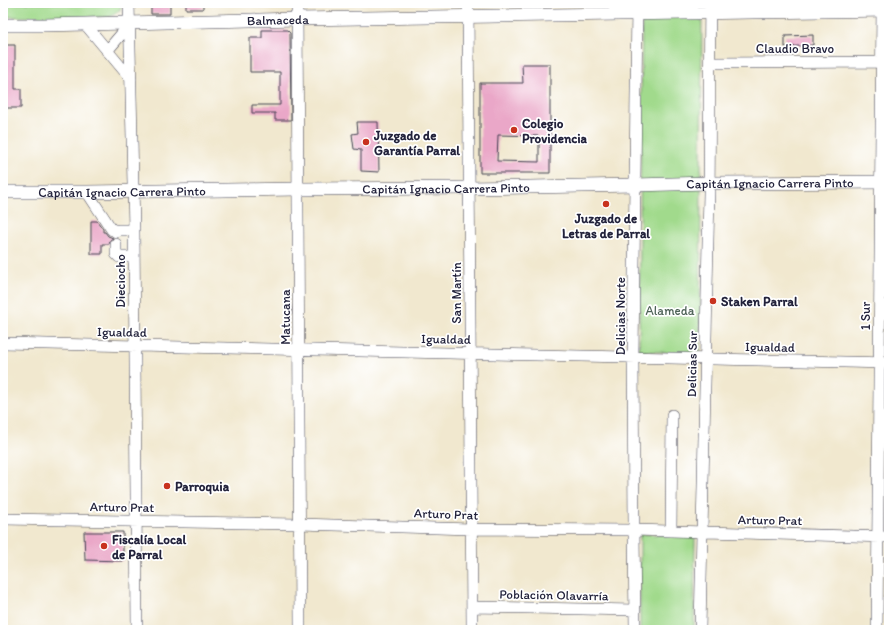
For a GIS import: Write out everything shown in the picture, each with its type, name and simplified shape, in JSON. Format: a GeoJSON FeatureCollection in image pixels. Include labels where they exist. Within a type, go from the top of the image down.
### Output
{"type":"FeatureCollection","features":[{"type":"Feature","properties":{"kind":"main road","name":"Balmaceda"},"geometry":{"type":"LineString","coordinates":[[3,25],[130,24],[468,16],[637,8],[884,7]]}},
{"type":"Feature","properties":{"kind":"main road","name":"Capitán Ignacio Carrera Pinto"},"geometry":{"type":"LineString","coordinates":[[3,192],[469,188],[710,183],[885,182]]}},
{"type":"Feature","properties":{"kind":"street","name":"Dieciocho"},"geometry":{"type":"LineString","coordinates":[[129,3],[134,191],[137,630]]}},
{"type":"Feature","properties":{"kind":"street","name":"Matucana"},"geometry":{"type":"LineString","coordinates":[[297,3],[300,630]]}},
{"type":"Feature","properties":{"kind":"street","name":"San Martín"},"geometry":{"type":"LineString","coordinates":[[468,3],[472,630]]}},
{"type":"Feature","properties":{"kind":"street","name":"1 Sur"},"geometry":{"type":"LineString","coordinates":[[877,630],[878,536],[884,363],[885,182],[881,62],[884,7]]}},
{"type":"Feature","properties":{"kind":"street","name":"Delicias Norte"},"geometry":{"type":"LineString","coordinates":[[635,630],[633,357],[637,8]]}},
{"type":"Feature","properties":{"kind":"street","name":"Delicias Sur"},"geometry":{"type":"LineString","coordinates":[[700,630],[710,183],[710,8]]}},
{"type":"Feature","properties":{"kind":"street"},"geometry":{"type":"LineString","coordinates":[[85,24],[131,79]]}},
{"type":"Feature","properties":{"kind":"street"},"geometry":{"type":"LineString","coordinates":[[107,51],[130,24]]}},
{"type":"Feature","properties":{"kind":"street","name":"Claudio Bravo"},"geometry":{"type":"LineString","coordinates":[[710,63],[881,62]]}},
{"type":"Feature","properties":{"kind":"street"},"geometry":{"type":"LineString","coordinates":[[88,192],[112,230],[115,230],[116,232],[118,230],[134,230]]}},
{"type":"Feature","properties":{"kind":"street"},"geometry":{"type":"LineString","coordinates":[[116,244],[116,254],[119,257],[134,257]]}},
{"type":"Feature","properties":{"kind":"street","name":"Igualdad"},"geometry":{"type":"LineString","coordinates":[[3,343],[884,363]]}},
{"type":"Feature","properties":{"kind":"street"},"geometry":{"type":"LineString","coordinates":[[671,531],[672,415]]}},
{"type":"Feature","properties":{"kind":"street","name":"Arturo Prat"},"geometry":{"type":"LineString","coordinates":[[3,519],[299,524],[471,529],[634,530],[889,537]]}},
{"type":"Feature","properties":{"kind":"street","name":"Población Olavarría"},"geometry":{"type":"LineString","coordinates":[[472,607],[635,610]]}},
{"type":"Feature","properties":{"kind":"green space"},"geometry":{"type":"Polygon","coordinates":[[[3,3],[123,3],[119,11],[110,17],[3,17],[3,3]]]}},
{"type":"Feature","properties":{"kind":"green space","name":"Alameda"},"geometry":{"type":"Polygon","coordinates":[[[642,3],[702,3],[700,354],[639,351],[642,3]]]}},
{"type":"Feature","properties":{"kind":"green space"},"geometry":{"type":"Polygon","coordinates":[[[640,534],[695,536],[694,630],[640,630],[640,534]]]}},
{"type":"Feature","properties":{"kind":"building"},"geometry":{"type":"Polygon","coordinates":[[[151,3],[170,3],[170,14],[151,14],[151,3]]]}},
{"type":"Feature","properties":{"kind":"building"},"geometry":{"type":"Polygon","coordinates":[[[186,3],[203,3],[203,9],[186,9],[186,3]]]}},
{"type":"Feature","properties":{"kind":"building"},"geometry":{"type":"Polygon","coordinates":[[[262,30],[287,30],[290,33],[291,120],[275,120],[275,113],[252,113],[252,105],[280,105],[280,72],[250,72],[250,38],[262,38],[262,30]]]}},
{"type":"Feature","properties":{"kind":"building"},"geometry":{"type":"Polygon","coordinates":[[[813,35],[813,45],[785,47],[785,36],[813,35]]]}},
{"type":"Feature","properties":{"kind":"building"},"geometry":{"type":"Polygon","coordinates":[[[3,45],[15,45],[15,89],[21,89],[21,108],[3,108],[3,45]]]}},
{"type":"Feature","properties":{"kind":"building"},"geometry":{"type":"Polygon","coordinates":[[[522,64],[550,64],[550,173],[480,173],[480,83],[523,83],[522,64]],[[498,135],[497,161],[539,162],[539,136],[498,135]]]}},
{"type":"Feature","properties":{"kind":"building","name":"Juzgado de Garantía Parral"},"geometry":{"type":"Polygon","coordinates":[[[357,122],[378,122],[379,172],[361,171],[361,150],[354,149],[352,134],[358,133],[357,122]]]}},
{"type":"Feature","properties":{"kind":"building"},"geometry":{"type":"Polygon","coordinates":[[[91,221],[97,221],[103,229],[103,232],[113,238],[110,240],[109,244],[102,244],[102,254],[91,254],[91,221]]]}},
{"type":"Feature","properties":{"kind":"building","name":"Fiscalía Local de Parral"},"geometry":{"type":"Polygon","coordinates":[[[84,532],[123,532],[123,561],[85,560],[84,532]]]}},
{"type":"Feature","properties":{"kind":"place","name":"Colegio Providencia"},"geometry":{"type":"Point","coordinates":[514,130]}},
{"type":"Feature","properties":{"kind":"place","name":"Juzgado de Garantía Parral"},"geometry":{"type":"Point","coordinates":[366,142]}},
{"type":"Feature","properties":{"kind":"place","name":"Juzgado de Letras de Parral"},"geometry":{"type":"Point","coordinates":[606,204]}},
{"type":"Feature","properties":{"kind":"place","name":"Staken Parral"},"geometry":{"type":"Point","coordinates":[713,301]}},
{"type":"Feature","properties":{"kind":"place","name":"Parroquia"},"geometry":{"type":"Point","coordinates":[167,486]}},
{"type":"Feature","properties":{"kind":"place","name":"Fiscalía Local de Parral"},"geometry":{"type":"Point","coordinates":[104,546]}}]}
